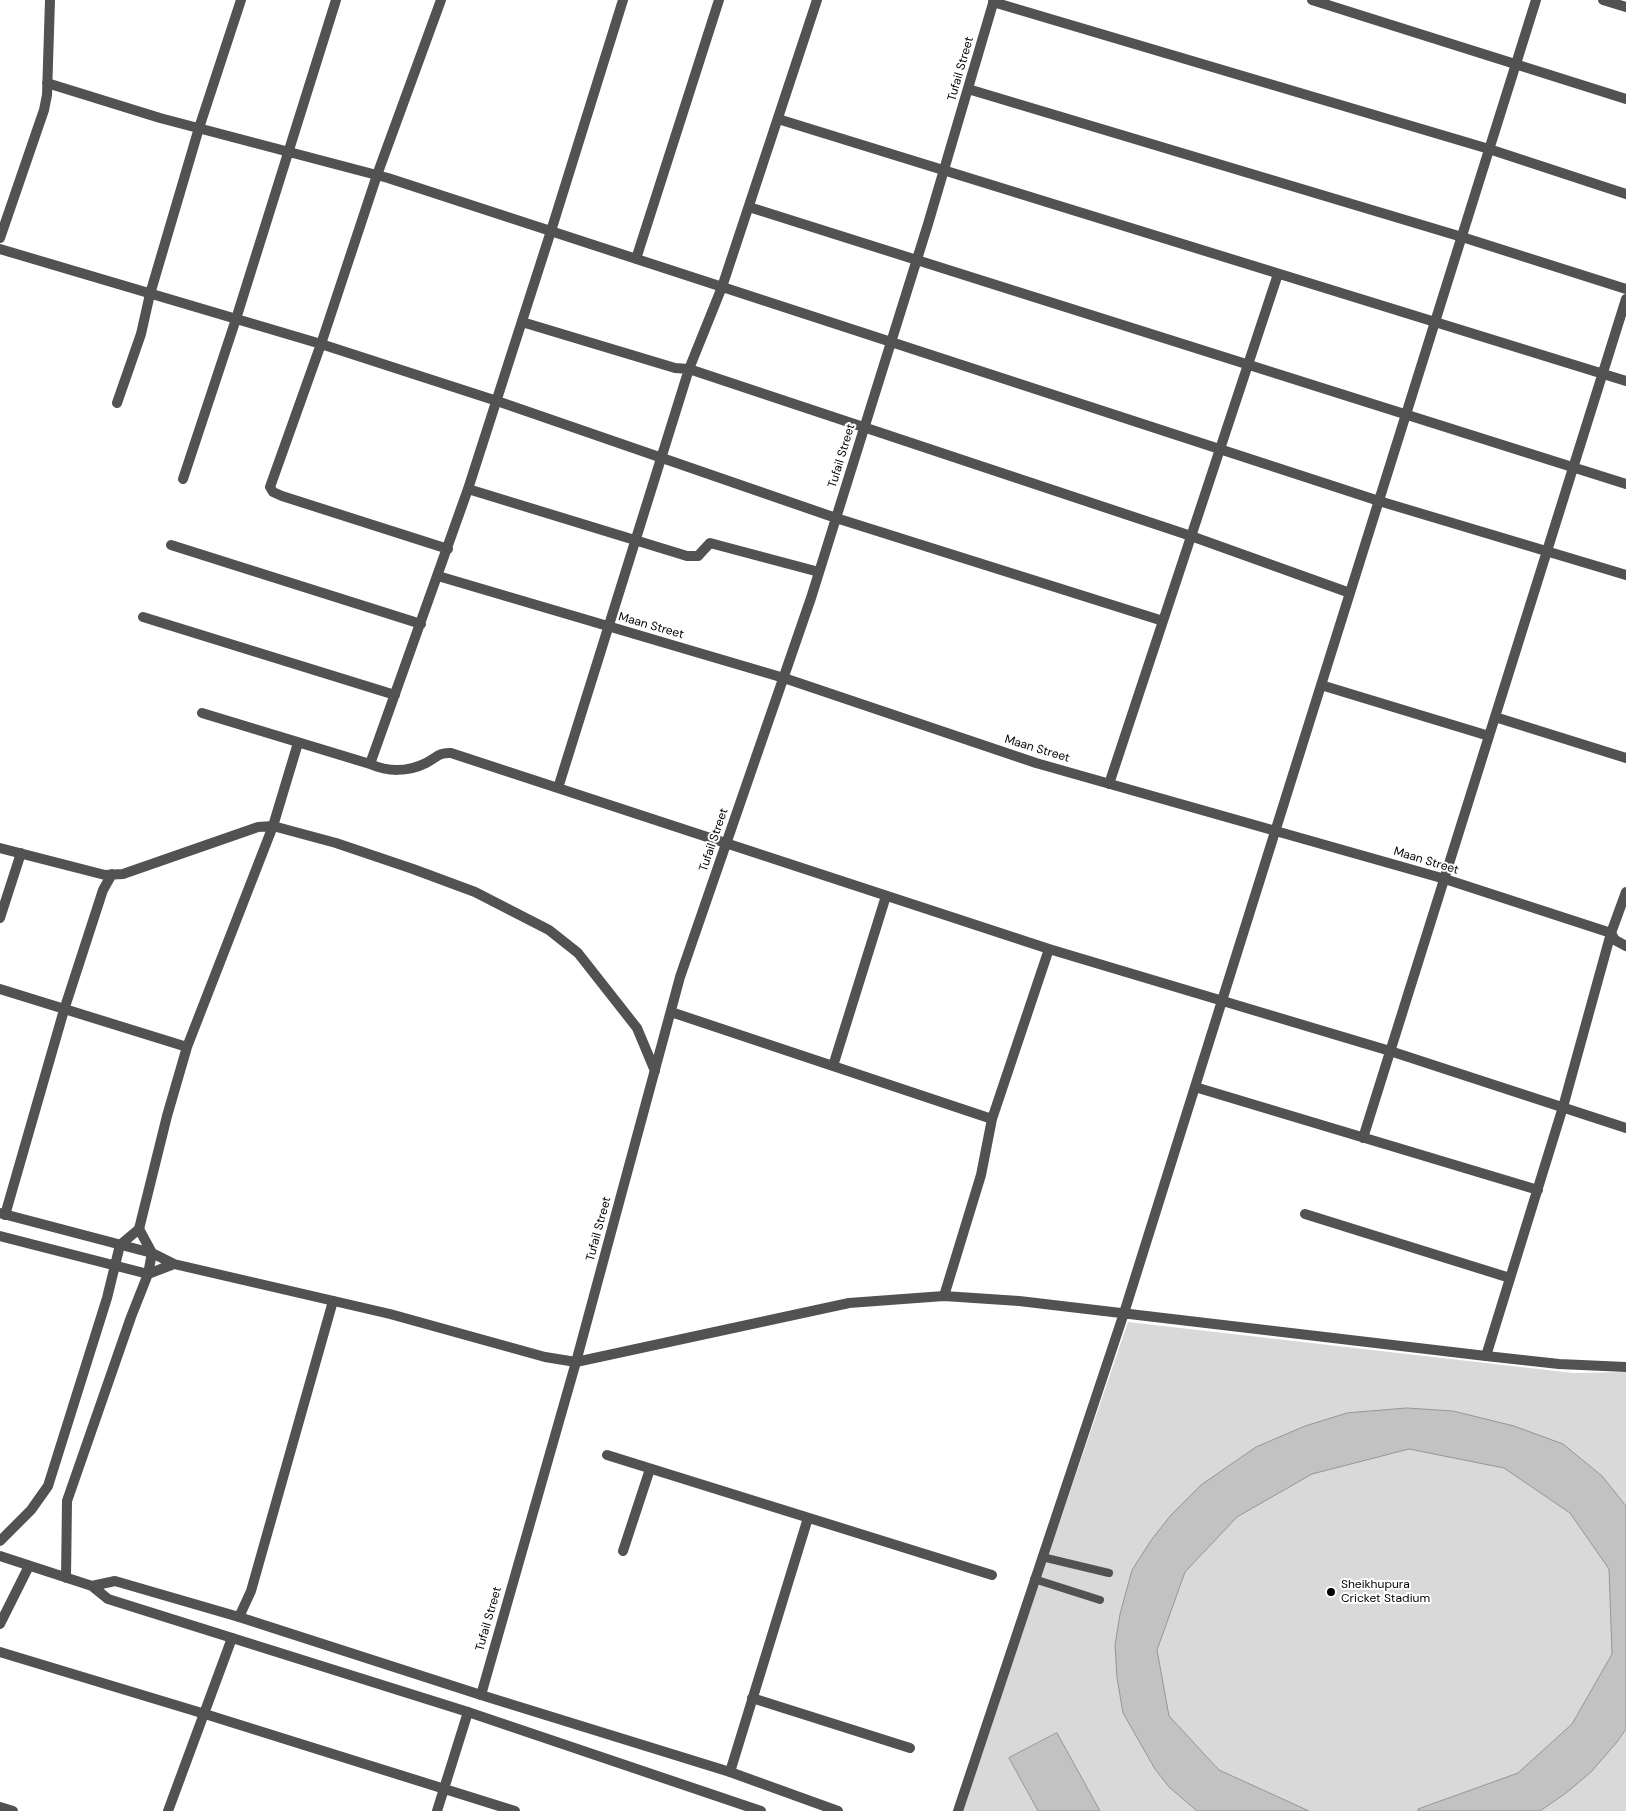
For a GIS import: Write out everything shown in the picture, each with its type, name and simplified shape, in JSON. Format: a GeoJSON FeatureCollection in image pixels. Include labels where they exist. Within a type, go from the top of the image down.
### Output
{"type":"FeatureCollection","features":[{"type":"Feature","properties":{"kind":"street"},"geometry":{"type":"LineString","coordinates":[[0,238],[44,110],[47,83],[50,0]]}},
{"type":"Feature","properties":{"kind":"street"},"geometry":{"type":"LineString","coordinates":[[117,403],[141,334],[150,294],[199,128],[241,0]]}},
{"type":"Feature","properties":{"kind":"street"},"geometry":{"type":"LineString","coordinates":[[183,479],[236,319],[336,0]]}},
{"type":"Feature","properties":{"kind":"street"},"geometry":{"type":"LineString","coordinates":[[441,0],[377,175],[321,344],[272,481],[271,490],[282,496],[448,549]]}},
{"type":"Feature","properties":{"kind":"street"},"geometry":{"type":"LineString","coordinates":[[370,764],[468,489],[623,0]]}},
{"type":"Feature","properties":{"kind":"street"},"geometry":{"type":"LineString","coordinates":[[636,259],[719,0]]}},
{"type":"Feature","properties":{"kind":"street"},"geometry":{"type":"LineString","coordinates":[[558,788],[690,368],[722,287],[817,0]]}},
{"type":"Feature","properties":{"kind":"street"},"geometry":{"type":"LineString","coordinates":[[1312,0],[1626,99]]}},
{"type":"Feature","properties":{"kind":"street"},"geometry":{"type":"LineString","coordinates":[[958,1811],[1124,1313],[1536,0]]}},
{"type":"Feature","properties":{"kind":"street"},"geometry":{"type":"LineString","coordinates":[[1603,0],[1626,7]]}},
{"type":"Feature","properties":{"kind":"street"},"geometry":{"type":"LineString","coordinates":[[994,1],[1489,150],[1626,194]]}},
{"type":"Feature","properties":{"kind":"street","name":"Tufail Street"},"geometry":{"type":"LineString","coordinates":[[480,1695],[576,1362],[680,977],[819,572],[917,260],[994,1]]}},
{"type":"Feature","properties":{"kind":"street"},"geometry":{"type":"LineString","coordinates":[[47,83],[199,128],[377,175],[1379,501],[1626,575]]}},
{"type":"Feature","properties":{"kind":"street"},"geometry":{"type":"LineString","coordinates":[[968,89],[1462,237],[1626,289]]}},
{"type":"Feature","properties":{"kind":"street"},"geometry":{"type":"LineString","coordinates":[[778,119],[1626,381]]}},
{"type":"Feature","properties":{"kind":"street"},"geometry":{"type":"LineString","coordinates":[[749,207],[1626,484]]}},
{"type":"Feature","properties":{"kind":"street"},"geometry":{"type":"LineString","coordinates":[[0,250],[321,344],[497,401],[836,518],[1163,621]]}},
{"type":"Feature","properties":{"kind":"street"},"geometry":{"type":"LineString","coordinates":[[1109,784],[1278,274]]}},
{"type":"Feature","properties":{"kind":"street"},"geometry":{"type":"LineString","coordinates":[[1363,1138],[1626,298]]}},
{"type":"Feature","properties":{"kind":"street"},"geometry":{"type":"LineString","coordinates":[[522,322],[675,368],[690,368],[1191,536],[1350,593]]}},
{"type":"Feature","properties":{"kind":"street"},"geometry":{"type":"LineString","coordinates":[[468,489],[694,557],[698,556],[710,542],[819,572]]}},
{"type":"Feature","properties":{"kind":"street"},"geometry":{"type":"LineString","coordinates":[[171,545],[421,624]]}},
{"type":"Feature","properties":{"kind":"street","name":"Maan Street"},"geometry":{"type":"LineString","coordinates":[[438,576],[784,678],[1036,763],[1445,878],[1611,933],[1615,940],[1626,946]]}},
{"type":"Feature","properties":{"kind":"street"},"geometry":{"type":"LineString","coordinates":[[143,617],[395,695]]}},
{"type":"Feature","properties":{"kind":"street"},"geometry":{"type":"LineString","coordinates":[[1321,685],[1489,736]]}},
{"type":"Feature","properties":{"kind":"street"},"geometry":{"type":"LineString","coordinates":[[202,713],[385,769],[407,769],[424,764],[443,752],[451,753],[1049,949],[1390,1051],[1626,1128]]}},
{"type":"Feature","properties":{"kind":"street"},"geometry":{"type":"LineString","coordinates":[[1495,717],[1626,758]]}},
{"type":"Feature","properties":{"kind":"street"},"geometry":{"type":"LineString","coordinates":[[0,1541],[31,1510],[48,1486],[107,1298],[120,1246],[139,1229],[167,1116],[188,1047],[273,826],[298,742]]}},
{"type":"Feature","properties":{"kind":"street"},"geometry":{"type":"LineString","coordinates":[[0,848],[105,875],[123,874],[258,827],[273,826],[336,843],[413,869],[475,892],[550,930],[578,953],[637,1028],[655,1071]]}},
{"type":"Feature","properties":{"kind":"street"},"geometry":{"type":"LineString","coordinates":[[0,918],[21,853]]}},
{"type":"Feature","properties":{"kind":"street"},"geometry":{"type":"LineString","coordinates":[[112,874],[103,890],[64,1010],[2,1214],[152,1253],[174,1264],[390,1314],[546,1357],[576,1362],[849,1303],[944,1296],[1019,1301],[1559,1364],[1626,1367]]}},
{"type":"Feature","properties":{"kind":"street"},"geometry":{"type":"LineString","coordinates":[[1486,1356],[1563,1107],[1611,933],[1626,892]]}},
{"type":"Feature","properties":{"kind":"street"},"geometry":{"type":"LineString","coordinates":[[833,1066],[886,896]]}},
{"type":"Feature","properties":{"kind":"street"},"geometry":{"type":"LineString","coordinates":[[944,1296],[980,1175],[992,1120],[1049,949]]}},
{"type":"Feature","properties":{"kind":"street"},"geometry":{"type":"LineString","coordinates":[[0,989],[188,1047]]}},
{"type":"Feature","properties":{"kind":"street"},"geometry":{"type":"LineString","coordinates":[[671,1012],[992,1120]]}},
{"type":"Feature","properties":{"kind":"street"},"geometry":{"type":"LineString","coordinates":[[1195,1087],[1538,1190]]}},
{"type":"Feature","properties":{"kind":"street"},"geometry":{"type":"LineString","coordinates":[[1305,1214],[1510,1278]]}},
{"type":"Feature","properties":{"kind":"street"},"geometry":{"type":"LineString","coordinates":[[66,1578],[67,1501],[131,1317],[148,1274],[152,1253],[139,1229]]}},
{"type":"Feature","properties":{"kind":"street"},"geometry":{"type":"LineString","coordinates":[[0,1236],[148,1274],[174,1264]]}},
{"type":"Feature","properties":{"kind":"street"},"geometry":{"type":"LineString","coordinates":[[239,1617],[251,1591],[333,1301]]}},
{"type":"Feature","properties":{"kind":"street"},"geometry":{"type":"LineString","coordinates":[[607,1455],[992,1575]]}},
{"type":"Feature","properties":{"kind":"street"},"geometry":{"type":"LineString","coordinates":[[623,1551],[650,1469]]}},
{"type":"Feature","properties":{"kind":"street"},"geometry":{"type":"LineString","coordinates":[[730,1772],[808,1518]]}},
{"type":"Feature","properties":{"kind":"street"},"geometry":{"type":"LineString","coordinates":[[0,1556],[92,1586],[108,1599],[468,1712],[761,1811]]}},
{"type":"Feature","properties":{"kind":"street"},"geometry":{"type":"LineString","coordinates":[[0,1624],[29,1566]]}},
{"type":"Feature","properties":{"kind":"street"},"geometry":{"type":"LineString","coordinates":[[92,1586],[115,1581],[239,1617],[480,1695],[730,1772],[838,1811]]}},
{"type":"Feature","properties":{"kind":"street"},"geometry":{"type":"LineString","coordinates":[[168,1811],[232,1638]]}},
{"type":"Feature","properties":{"kind":"street"},"geometry":{"type":"LineString","coordinates":[[0,1652],[516,1811]]}},
{"type":"Feature","properties":{"kind":"street"},"geometry":{"type":"LineString","coordinates":[[752,1698],[910,1748]]}},
{"type":"Feature","properties":{"kind":"street"},"geometry":{"type":"LineString","coordinates":[[437,1811],[468,1712]]}},
{"type":"Feature","properties":{"kind":"street"},"geometry":{"type":"LineString","coordinates":[[0,1807],[13,1811]]}},
{"type":"Feature","properties":{"kind":"lane"},"geometry":{"type":"LineString","coordinates":[[1042,1557],[1109,1574]]}},
{"type":"Feature","properties":{"kind":"lane"},"geometry":{"type":"LineString","coordinates":[[1034,1579],[1100,1600]]}},
{"type":"Feature","properties":{"kind":"shaded area","name":"Sheikhupura Cricket Stadium"},"geometry":{"type":"Polygon","coordinates":[[[1128,1322],[1573,1373],[1626,1372],[1626,1811],[961,1811],[1128,1322]]]}},
{"type":"Feature","properties":{"kind":"building"},"geometry":{"type":"Polygon","coordinates":[[[1407,1408],[1453,1411],[1514,1426],[1563,1444],[1602,1476],[1626,1506],[1626,1729],[1591,1772],[1540,1811],[1418,1811],[1418,1809],[1518,1773],[1572,1724],[1612,1654],[1609,1569],[1570,1513],[1504,1468],[1409,1449],[1312,1474],[1237,1517],[1185,1572],[1157,1650],[1169,1716],[1219,1770],[1309,1811],[1197,1811],[1169,1787],[1155,1769],[1123,1713],[1117,1678],[1115,1645],[1120,1614],[1132,1570],[1152,1539],[1171,1515],[1201,1485],[1256,1447],[1305,1426],[1347,1413],[1407,1408]]]}},
{"type":"Feature","properties":{"kind":"building"},"geometry":{"type":"Polygon","coordinates":[[[1057,1733],[1100,1811],[1038,1811],[1009,1758],[1057,1733]]]}},
{"type":"Feature","properties":{"kind":"place","name":"Sheikhupura Cricket Stadium"},"geometry":{"type":"Point","coordinates":[1331,1592]}}]}
